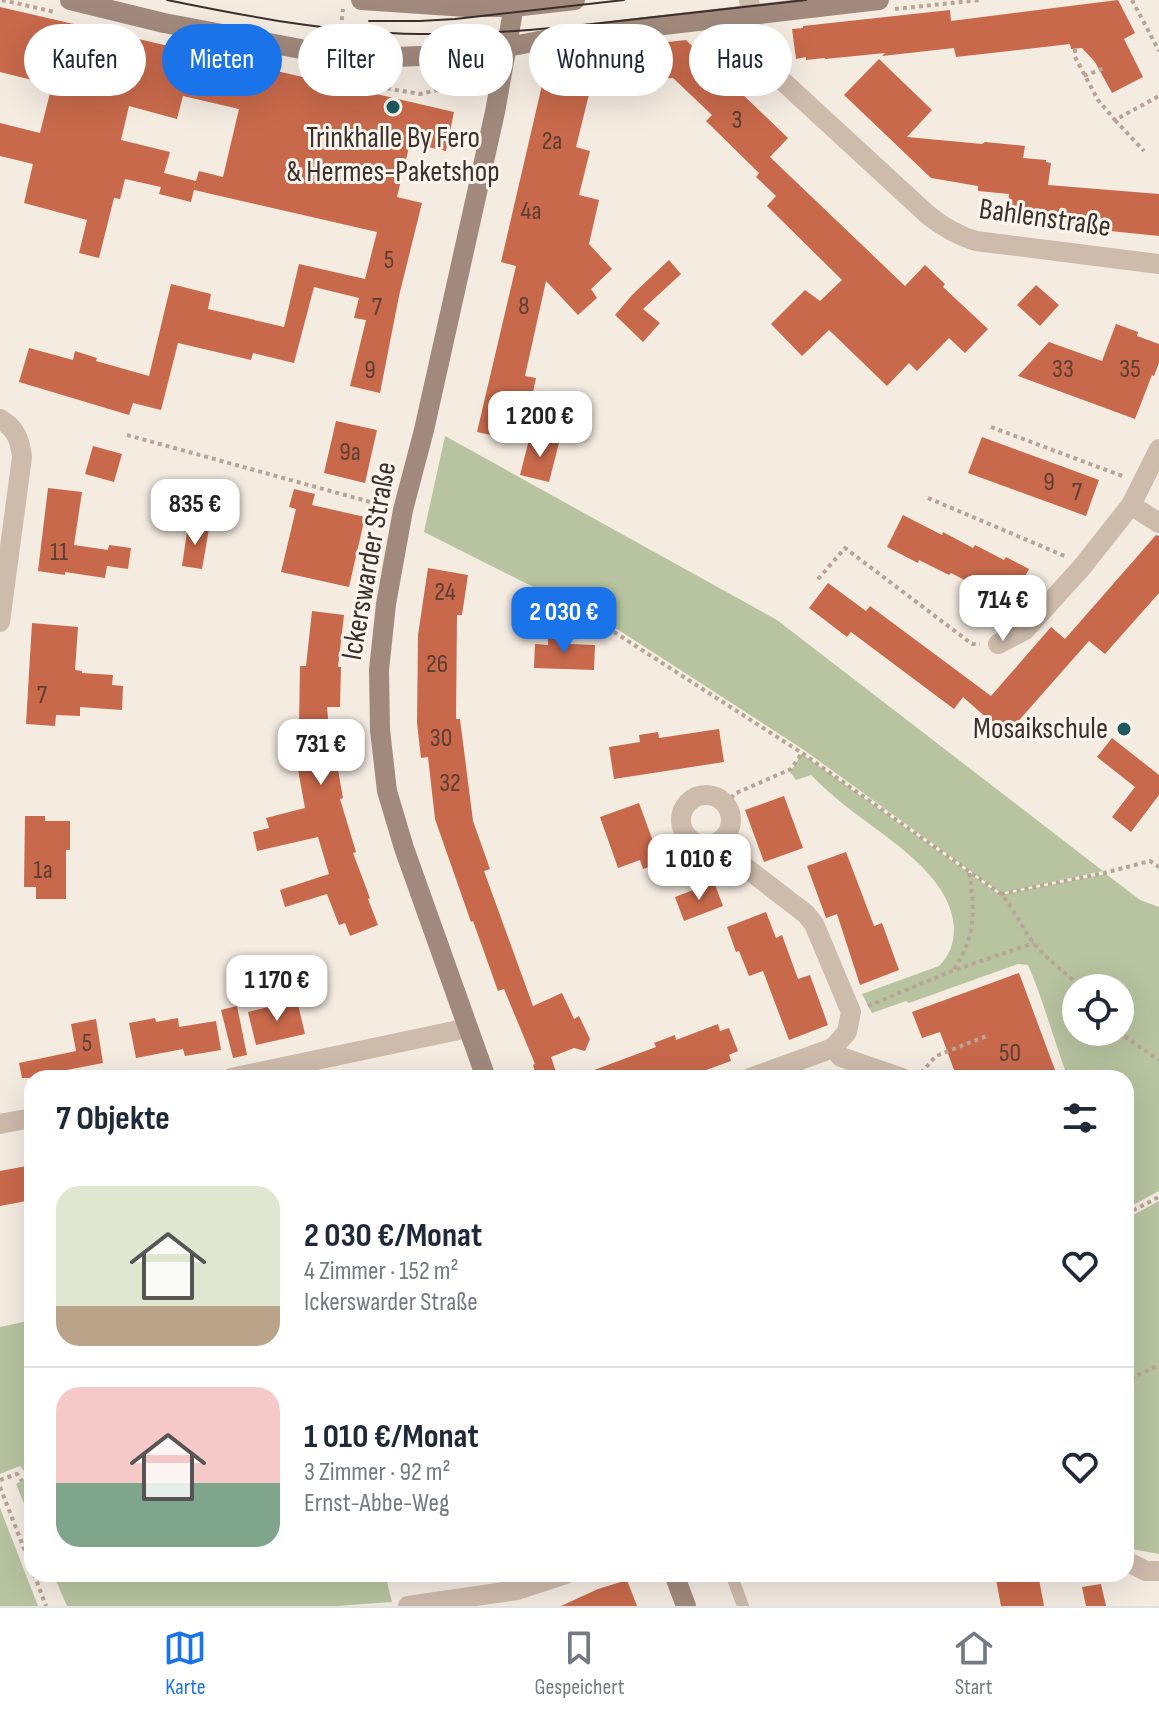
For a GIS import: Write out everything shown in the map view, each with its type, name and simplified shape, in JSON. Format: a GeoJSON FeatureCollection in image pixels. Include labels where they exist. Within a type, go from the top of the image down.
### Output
{"type":"FeatureCollection","features":[{"type":"Feature","properties":{"kind":"main road"},"geometry":{"type":"LineString","coordinates":[[70,0],[148,20],[338,55],[419,56]]}},
{"type":"Feature","properties":{"kind":"main road"},"geometry":{"type":"LineString","coordinates":[[361,0],[453,7],[575,0]]}},
{"type":"Feature","properties":{"kind":"main road"},"geometry":{"type":"LineString","coordinates":[[513,46],[750,8],[879,0]]}},
{"type":"Feature","properties":{"kind":"main road","name":"Ickerswarder Straße"},"geometry":{"type":"LineString","coordinates":[[511,24],[514,3]]}},
{"type":"Feature","properties":{"kind":"main road","name":"Ickerswarder Straße"},"geometry":{"type":"LineString","coordinates":[[483,1070],[404,848],[387,791],[380,730],[379,670],[386,604],[403,510],[424,430],[498,96]]}},
{"type":"Feature","properties":{"kind":"main road"},"geometry":{"type":"LineString","coordinates":[[677,1582],[686,1606]]}},
{"type":"Feature","properties":{"kind":"street","name":"Bahlenstraße"},"geometry":{"type":"LineString","coordinates":[[750,8],[758,44],[776,75],[942,226],[976,241],[1159,264]]}},
{"type":"Feature","properties":{"kind":"street"},"geometry":{"type":"LineString","coordinates":[[0,419],[14,430],[22,457],[0,622]]}},
{"type":"Feature","properties":{"kind":"street"},"geometry":{"type":"LineString","coordinates":[[998,644],[1025,630],[1082,567],[1131,505],[1159,449]]}},
{"type":"Feature","properties":{"kind":"street"},"geometry":{"type":"LineString","coordinates":[[1131,505],[1159,523]]}},
{"type":"Feature","properties":{"kind":"street"},"geometry":{"type":"LineString","coordinates":[[713,795],[727,805],[732,821],[719,842],[700,844],[690,839],[684,831],[682,815],[691,799],[713,795]]}},
{"type":"Feature","properties":{"kind":"street"},"geometry":{"type":"LineString","coordinates":[[719,842],[732,857],[806,914],[814,924],[851,1012],[847,1032],[833,1048],[772,1070]]}},
{"type":"Feature","properties":{"kind":"street"},"geometry":{"type":"LineString","coordinates":[[269,1070],[468,1028]]}},
{"type":"Feature","properties":{"kind":"street"},"geometry":{"type":"LineString","coordinates":[[833,1048],[841,1057],[879,1070]]}},
{"type":"Feature","properties":{"kind":"street"},"geometry":{"type":"LineString","coordinates":[[0,1124],[24,1120]]}},
{"type":"Feature","properties":{"kind":"street"},"geometry":{"type":"LineString","coordinates":[[1134,1565],[1146,1571],[1159,1571]]}},
{"type":"Feature","properties":{"kind":"street"},"geometry":{"type":"LineString","coordinates":[[408,1606],[517,1590],[542,1582]]}},
{"type":"Feature","properties":{"kind":"lane"},"geometry":{"type":"LineString","coordinates":[[734,1582],[743,1606]]}},
{"type":"Feature","properties":{"kind":"path"},"geometry":{"type":"LineString","coordinates":[[1132,0],[1159,51]]}},
{"type":"Feature","properties":{"kind":"path"},"geometry":{"type":"LineString","coordinates":[[336,11],[343,11]]}},
{"type":"Feature","properties":{"kind":"path"},"geometry":{"type":"LineString","coordinates":[[1075,49],[1075,57],[1098,100],[1144,151]]}},
{"type":"Feature","properties":{"kind":"path"},"geometry":{"type":"LineString","coordinates":[[1084,76],[1104,68]]}},
{"type":"Feature","properties":{"kind":"path"},"geometry":{"type":"LineString","coordinates":[[1115,120],[1159,96]]}},
{"type":"Feature","properties":{"kind":"path"},"geometry":{"type":"LineString","coordinates":[[991,427],[1142,483]]}},
{"type":"Feature","properties":{"kind":"path"},"geometry":{"type":"LineString","coordinates":[[127,435],[403,510]]}},
{"type":"Feature","properties":{"kind":"path"},"geometry":{"type":"LineString","coordinates":[[928,498],[1073,559],[1082,567]]}},
{"type":"Feature","properties":{"kind":"path"},"geometry":{"type":"LineString","coordinates":[[818,579],[845,548],[972,644],[998,644]]}},
{"type":"Feature","properties":{"kind":"path"},"geometry":{"type":"LineString","coordinates":[[614,632],[802,753],[1001,894],[1034,943],[1066,974]]}},
{"type":"Feature","properties":{"kind":"path"},"geometry":{"type":"LineString","coordinates":[[727,805],[734,794],[791,769],[802,753]]}},
{"type":"Feature","properties":{"kind":"path"},"geometry":{"type":"LineString","coordinates":[[1001,894],[1150,861],[1159,867]]}},
{"type":"Feature","properties":{"kind":"path"},"geometry":{"type":"LineString","coordinates":[[952,971],[965,951],[974,920],[969,872]]}},
{"type":"Feature","properties":{"kind":"path"},"geometry":{"type":"LineString","coordinates":[[851,1012],[952,971],[1034,943]]}},
{"type":"Feature","properties":{"kind":"path"},"geometry":{"type":"LineString","coordinates":[[923,1070],[936,1056],[989,1035]]}},
{"type":"Feature","properties":{"kind":"path"},"geometry":{"type":"LineString","coordinates":[[1134,1043],[1159,1060]]}},
{"type":"Feature","properties":{"kind":"path"},"geometry":{"type":"LineString","coordinates":[[1134,1210],[1159,1197]]}},
{"type":"Feature","properties":{"kind":"path"},"geometry":{"type":"LineString","coordinates":[[1134,1377],[1159,1365]]}},
{"type":"Feature","properties":{"kind":"path"},"geometry":{"type":"LineString","coordinates":[[0,1480],[17,1474],[22,1481]]}},
{"type":"Feature","properties":{"kind":"path"},"geometry":{"type":"LineString","coordinates":[[0,1487],[24,1548]]}},
{"type":"Feature","properties":{"kind":"path"},"geometry":{"type":"LineString","coordinates":[[37,1582],[46,1606]]}},
{"type":"Feature","properties":{"kind":"green space"},"geometry":{"type":"Polygon","coordinates":[[[445,436],[777,620],[1103,871],[1001,893],[804,750],[617,629],[424,532],[445,436]]]}},
{"type":"Feature","properties":{"kind":"green space"},"geometry":{"type":"Polygon","coordinates":[[[802,754],[1000,895],[1106,874],[1140,900],[1159,907],[1159,1191],[1134,1205],[1134,1070],[1065,1070],[1028,965],[1018,964],[872,1013],[862,994],[943,962],[953,939],[950,908],[941,890],[912,857],[811,775],[796,780],[790,772],[802,754]]]}},
{"type":"Feature","properties":{"kind":"green space"},"geometry":{"type":"Polygon","coordinates":[[[1159,1201],[1159,1554],[1134,1549],[1134,1215],[1159,1201]]]}},
{"type":"Feature","properties":{"kind":"green space"},"geometry":{"type":"Polygon","coordinates":[[[24,1322],[24,1471],[20,1466],[0,1474],[0,1327],[24,1322]]]}},
{"type":"Feature","properties":{"kind":"green space"},"geometry":{"type":"Polygon","coordinates":[[[24,1480],[24,1504],[16,1484],[24,1480]]]}},
{"type":"Feature","properties":{"kind":"green space"},"geometry":{"type":"Polygon","coordinates":[[[0,1508],[24,1570],[24,1582],[29,1582],[38,1606],[0,1606],[0,1508]]]}},
{"type":"Feature","properties":{"kind":"green space"},"geometry":{"type":"Polygon","coordinates":[[[56,1582],[387,1582],[392,1602],[336,1606],[67,1606],[56,1582]]]}},
{"type":"Feature","properties":{"kind":"building"},"geometry":{"type":"Polygon","coordinates":[[[1118,0],[1135,33],[1124,39],[1143,77],[1112,93],[1095,62],[1082,48],[1071,49],[1070,44],[956,57],[954,48],[882,56],[885,53],[796,59],[792,29],[803,26],[950,10],[951,21],[1118,0]]]}},
{"type":"Feature","properties":{"kind":"building"},"geometry":{"type":"Polygon","coordinates":[[[0,7],[74,24],[24,24],[24,78],[0,72],[0,7]]]}},
{"type":"Feature","properties":{"kind":"building"},"geometry":{"type":"Polygon","coordinates":[[[686,40],[689,43],[689,93],[673,78],[673,41],[686,40]]]}},
{"type":"Feature","properties":{"kind":"building"},"geometry":{"type":"Polygon","coordinates":[[[146,41],[162,44],[162,96],[183,96],[177,119],[129,106],[121,140],[170,152],[164,173],[196,181],[191,202],[159,194],[161,187],[125,179],[120,199],[114,198],[99,258],[79,253],[87,220],[24,203],[33,164],[0,156],[0,123],[40,133],[49,96],[146,96],[146,41]]]}},
{"type":"Feature","properties":{"kind":"building"},"geometry":{"type":"Polygon","coordinates":[[[879,59],[932,110],[907,137],[1025,146],[1023,158],[1051,163],[1048,185],[1159,194],[1159,236],[1044,221],[1045,210],[1008,206],[1009,194],[978,191],[978,186],[931,178],[844,95],[879,59]]]}},
{"type":"Feature","properties":{"kind":"building"},"geometry":{"type":"Polygon","coordinates":[[[282,72],[298,76],[298,96],[385,96],[454,112],[446,151],[410,143],[397,197],[422,203],[380,393],[350,386],[366,320],[354,318],[359,298],[314,287],[294,363],[253,353],[251,360],[178,343],[161,410],[133,403],[129,415],[19,382],[29,348],[73,360],[75,351],[97,358],[96,361],[149,376],[171,284],[211,294],[208,309],[284,327],[299,264],[365,279],[377,232],[194,190],[199,171],[223,177],[239,109],[183,96],[282,96],[282,72]]]}},
{"type":"Feature","properties":{"kind":"building"},"geometry":{"type":"Polygon","coordinates":[[[539,96],[589,96],[576,147],[590,151],[579,195],[599,200],[589,244],[612,269],[591,289],[597,298],[578,315],[546,281],[525,376],[536,378],[531,401],[522,399],[513,440],[477,432],[516,266],[501,262],[539,96]]]}},
{"type":"Feature","properties":{"kind":"building"},"geometry":{"type":"Polygon","coordinates":[[[692,96],[744,96],[788,138],[770,157],[905,286],[925,265],[945,284],[943,287],[988,329],[965,353],[949,338],[917,371],[909,363],[887,386],[829,330],[802,356],[771,324],[805,290],[820,301],[842,280],[767,206],[776,196],[756,177],[759,173],[706,121],[712,115],[692,96]]]}},
{"type":"Feature","properties":{"kind":"building"},"geometry":{"type":"Polygon","coordinates":[[[669,260],[681,274],[643,309],[660,323],[643,342],[615,315],[669,260]]]}},
{"type":"Feature","properties":{"kind":"building"},"geometry":{"type":"Polygon","coordinates":[[[1036,285],[1059,305],[1040,326],[1017,305],[1036,285]]]}},
{"type":"Feature","properties":{"kind":"building"},"geometry":{"type":"Polygon","coordinates":[[[1116,324],[1159,344],[1159,363],[1135,419],[1018,376],[1049,342],[1102,361],[1116,324]]]}},
{"type":"Feature","properties":{"kind":"building"},"geometry":{"type":"Polygon","coordinates":[[[336,421],[377,430],[365,483],[324,473],[336,421]]]}},
{"type":"Feature","properties":{"kind":"building"},"geometry":{"type":"Polygon","coordinates":[[[530,436],[559,443],[549,482],[520,475],[530,436]]]}},
{"type":"Feature","properties":{"kind":"building"},"geometry":{"type":"Polygon","coordinates":[[[982,437],[1099,480],[1086,516],[968,473],[982,437]]]}},
{"type":"Feature","properties":{"kind":"building"},"geometry":{"type":"Polygon","coordinates":[[[93,446],[122,454],[114,482],[85,474],[93,446]]]}},
{"type":"Feature","properties":{"kind":"building"},"geometry":{"type":"Polygon","coordinates":[[[48,488],[82,492],[74,545],[108,550],[109,545],[131,548],[128,569],[107,566],[105,578],[38,571],[48,488]]]}},
{"type":"Feature","properties":{"kind":"building"},"geometry":{"type":"Polygon","coordinates":[[[294,489],[315,494],[312,505],[365,517],[349,587],[281,572],[296,509],[289,507],[294,489]]]}},
{"type":"Feature","properties":{"kind":"building"},"geometry":{"type":"Polygon","coordinates":[[[903,515],[942,535],[943,532],[973,548],[975,545],[1029,569],[1012,602],[982,586],[980,588],[919,560],[918,563],[887,547],[903,515]]]}},
{"type":"Feature","properties":{"kind":"building"},"geometry":{"type":"Polygon","coordinates":[[[188,525],[209,529],[202,569],[182,566],[188,525]]]}},
{"type":"Feature","properties":{"kind":"building"},"geometry":{"type":"Polygon","coordinates":[[[1156,535],[1159,536],[1159,593],[1105,654],[1089,641],[1006,735],[963,697],[954,709],[851,632],[847,637],[809,608],[828,583],[866,611],[870,606],[991,696],[1051,627],[1065,639],[1156,535]]]}},
{"type":"Feature","properties":{"kind":"building"},"geometry":{"type":"Polygon","coordinates":[[[428,568],[468,575],[462,615],[457,615],[456,719],[460,719],[473,821],[490,869],[484,871],[533,1006],[562,993],[574,1019],[579,1016],[590,1039],[585,1051],[574,1048],[551,1057],[555,1070],[535,1070],[535,1064],[504,989],[498,991],[435,819],[428,757],[421,758],[417,723],[418,635],[428,568]]]}},
{"type":"Feature","properties":{"kind":"building"},"geometry":{"type":"Polygon","coordinates":[[[312,611],[344,615],[338,667],[341,667],[340,707],[327,707],[333,771],[338,770],[343,798],[340,799],[356,852],[353,853],[378,925],[350,936],[345,923],[339,925],[327,894],[285,907],[280,890],[329,874],[318,837],[257,851],[253,832],[269,828],[266,818],[305,808],[297,764],[290,765],[286,725],[299,724],[300,666],[306,666],[312,611]]]}},
{"type":"Feature","properties":{"kind":"building"},"geometry":{"type":"Polygon","coordinates":[[[32,623],[78,627],[75,670],[113,675],[112,685],[123,686],[122,710],[80,707],[80,716],[56,715],[55,726],[26,724],[32,623]]]}},
{"type":"Feature","properties":{"kind":"building"},"geometry":{"type":"Polygon","coordinates":[[[548,636],[571,637],[570,644],[595,645],[594,670],[534,668],[535,644],[548,645],[548,636]]]}},
{"type":"Feature","properties":{"kind":"building"},"geometry":{"type":"Polygon","coordinates":[[[719,729],[724,762],[614,779],[609,747],[640,742],[639,735],[658,732],[659,738],[719,729]]]}},
{"type":"Feature","properties":{"kind":"building"},"geometry":{"type":"Polygon","coordinates":[[[1112,738],[1159,775],[1159,795],[1131,832],[1112,817],[1135,787],[1097,757],[1112,738]]]}},
{"type":"Feature","properties":{"kind":"building"},"geometry":{"type":"Polygon","coordinates":[[[784,796],[803,848],[764,862],[745,810],[784,796]]]}},
{"type":"Feature","properties":{"kind":"building"},"geometry":{"type":"Polygon","coordinates":[[[639,803],[661,863],[643,869],[640,860],[618,868],[600,817],[639,803]]]}},
{"type":"Feature","properties":{"kind":"building"},"geometry":{"type":"Polygon","coordinates":[[[25,816],[45,816],[45,821],[70,821],[70,850],[66,850],[66,899],[36,899],[36,887],[24,887],[25,816]]]}},
{"type":"Feature","properties":{"kind":"building"},"geometry":{"type":"Polygon","coordinates":[[[846,852],[874,926],[882,923],[899,970],[860,985],[837,914],[826,918],[807,866],[846,852]]]}},
{"type":"Feature","properties":{"kind":"building"},"geometry":{"type":"Polygon","coordinates":[[[714,882],[723,906],[684,921],[675,897],[714,882]]]}},
{"type":"Feature","properties":{"kind":"building"},"geometry":{"type":"Polygon","coordinates":[[[766,912],[776,938],[782,935],[798,979],[810,975],[828,1025],[789,1040],[763,971],[749,976],[727,927],[766,912]]]}},
{"type":"Feature","properties":{"kind":"building"},"geometry":{"type":"Polygon","coordinates":[[[1019,973],[1055,1070],[954,1070],[940,1032],[922,1038],[912,1012],[1019,973]]]}},
{"type":"Feature","properties":{"kind":"building"},"geometry":{"type":"Polygon","coordinates":[[[297,1000],[305,1034],[256,1045],[248,1012],[297,1000]]]}},
{"type":"Feature","properties":{"kind":"building"},"geometry":{"type":"Polygon","coordinates":[[[237,1006],[247,1055],[233,1058],[221,1010],[237,1006]]]}},
{"type":"Feature","properties":{"kind":"building"},"geometry":{"type":"Polygon","coordinates":[[[155,1018],[156,1022],[178,1018],[179,1027],[216,1021],[221,1050],[185,1056],[183,1049],[136,1058],[129,1023],[155,1018]]]}},
{"type":"Feature","properties":{"kind":"building"},"geometry":{"type":"Polygon","coordinates":[[[96,1019],[103,1063],[67,1070],[24,1070],[22,1078],[19,1063],[76,1051],[71,1024],[96,1019]]]}},
{"type":"Feature","properties":{"kind":"building"},"geometry":{"type":"Polygon","coordinates":[[[718,1024],[720,1031],[729,1028],[738,1051],[729,1055],[731,1061],[706,1070],[594,1070],[656,1047],[654,1043],[675,1035],[676,1040],[718,1024]]]}},
{"type":"Feature","properties":{"kind":"building"},"geometry":{"type":"Polygon","coordinates":[[[24,1166],[24,1202],[0,1206],[0,1171],[24,1166]]]}},
{"type":"Feature","properties":{"kind":"building"},"geometry":{"type":"Polygon","coordinates":[[[628,1582],[637,1606],[561,1606],[598,1589],[628,1582]]]}},
{"type":"Feature","properties":{"kind":"building"},"geometry":{"type":"Polygon","coordinates":[[[996,1582],[1040,1582],[1044,1606],[1001,1606],[996,1582]]]}},
{"type":"Feature","properties":{"kind":"building"},"geometry":{"type":"Polygon","coordinates":[[[1101,1584],[1106,1606],[1086,1606],[1082,1587],[1101,1584]]]}},
{"type":"Feature","properties":{"kind":"tram line"},"geometry":{"type":"LineString","coordinates":[[167,0],[324,27],[444,34],[544,29],[806,0]]}},
{"type":"Feature","properties":{"kind":"tram line"},"geometry":{"type":"LineString","coordinates":[[369,21],[455,19],[624,0]]}},
{"type":"Feature","properties":{"kind":"place","name":"Trinkhalle By Fero & Hermes-Paketshop"},"geometry":{"type":"Point","coordinates":[393,107]}},
{"type":"Feature","properties":{"kind":"place","name":"Mosaikschule"},"geometry":{"type":"Point","coordinates":[1124,729]}}]}
